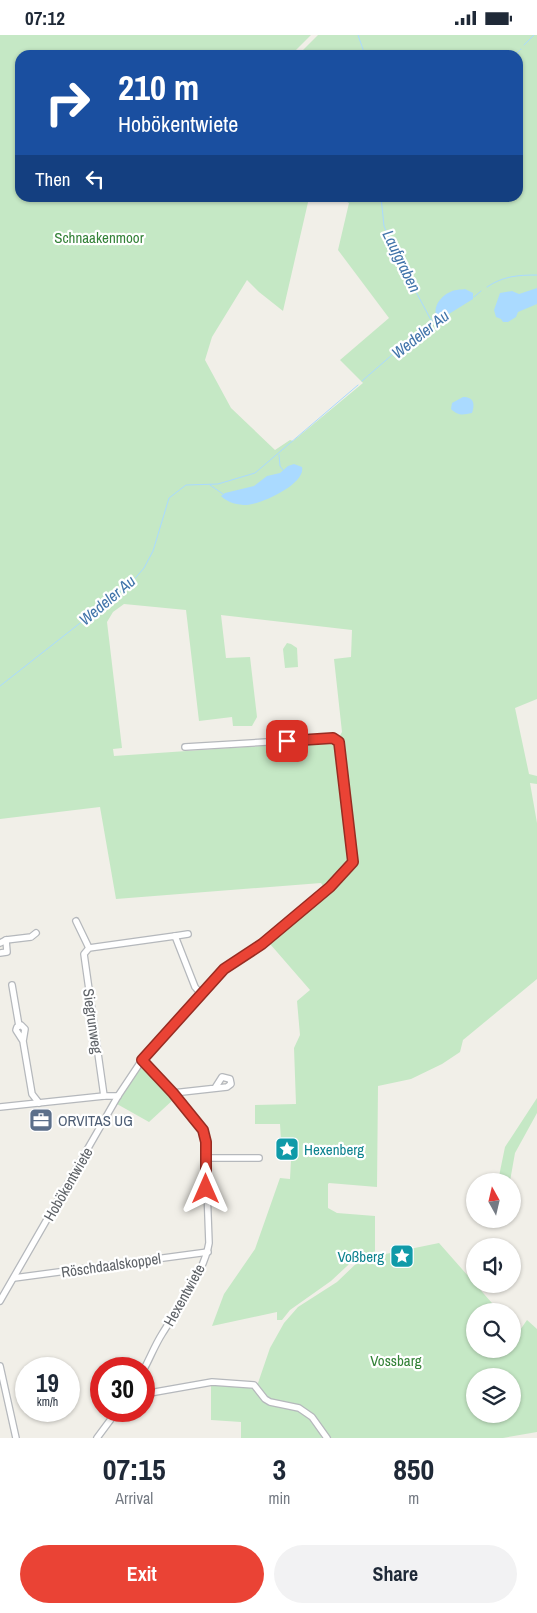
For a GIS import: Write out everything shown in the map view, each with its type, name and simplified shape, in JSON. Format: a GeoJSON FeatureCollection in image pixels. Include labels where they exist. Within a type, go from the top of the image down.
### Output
{"type":"FeatureCollection","features":[{"type":"Feature","properties":{"kind":"street","name":"Hobökentwiete"},"geometry":{"type":"LineString","coordinates":[[0,1301],[118,1096],[142,1060],[224,969],[262,944],[330,887],[353,862],[339,742],[333,738],[185,747]]}},
{"type":"Feature","properties":{"kind":"street"},"geometry":{"type":"LineString","coordinates":[[76,921],[89,948],[188,934]]}},
{"type":"Feature","properties":{"kind":"street"},"geometry":{"type":"LineString","coordinates":[[0,953],[7,952],[3,942],[31,937],[36,933]]}},
{"type":"Feature","properties":{"kind":"street"},"geometry":{"type":"LineString","coordinates":[[175,936],[195,987],[201,993]]}},
{"type":"Feature","properties":{"kind":"street","name":"Siegrunweg"},"geometry":{"type":"LineString","coordinates":[[89,948],[84,954],[104,1096]]}},
{"type":"Feature","properties":{"kind":"street"},"geometry":{"type":"LineString","coordinates":[[12,985],[19,1026],[23,1025],[25,1029],[23,1041],[32,1094],[39,1103]]}},
{"type":"Feature","properties":{"kind":"street","name":"Hexentwiete"},"geometry":{"type":"LineString","coordinates":[[142,1060],[173,1093],[203,1130],[206,1142],[206,1204],[209,1243],[208,1252],[190,1290],[160,1337],[150,1357]]}},
{"type":"Feature","properties":{"kind":"street"},"geometry":{"type":"LineString","coordinates":[[173,1093],[215,1088]]}},
{"type":"Feature","properties":{"kind":"street"},"geometry":{"type":"LineString","coordinates":[[27,1104],[32,1094]]}},
{"type":"Feature","properties":{"kind":"street"},"geometry":{"type":"LineString","coordinates":[[0,1107],[118,1096]]}},
{"type":"Feature","properties":{"kind":"street"},"geometry":{"type":"LineString","coordinates":[[206,1158],[259,1158]]}},
{"type":"Feature","properties":{"kind":"street","name":"Röschdaalskoppel"},"geometry":{"type":"LineString","coordinates":[[14,1278],[208,1252]]}},
{"type":"Feature","properties":{"kind":"street"},"geometry":{"type":"LineString","coordinates":[[0,1366],[16,1438]]}},
{"type":"Feature","properties":{"kind":"street"},"geometry":{"type":"LineString","coordinates":[[155,1392],[212,1382],[254,1385],[265,1399],[270,1402],[299,1408],[312,1417],[327,1438]]}},
{"type":"Feature","properties":{"kind":"street"},"geometry":{"type":"LineString","coordinates":[[97,1438],[109,1422]]}},
{"type":"Feature","properties":{"kind":"green space","name":"Schnaakenmoor"},"geometry":{"type":"Polygon","coordinates":[[[0,35],[311,35],[296,50],[15,50],[15,202],[308,202],[283,311],[247,280],[212,337],[205,360],[231,408],[275,450],[290,440],[293,441],[363,383],[340,360],[389,318],[338,250],[349,203],[347,202],[523,202],[523,50],[303,50],[318,35],[537,35],[537,699],[515,708],[529,774],[537,776],[537,784],[530,783],[537,823],[537,979],[463,1040],[460,1052],[442,1064],[411,1079],[378,1086],[377,1187],[328,1184],[328,1208],[337,1213],[375,1216],[375,1253],[361,1253],[331,1281],[290,1310],[282,1320],[277,1320],[277,1312],[212,1326],[224,1294],[255,1249],[280,1178],[290,1179],[291,1160],[287,1160],[286,1141],[281,1140],[280,1124],[255,1124],[255,1105],[296,1104],[294,1048],[300,1035],[297,1001],[310,990],[264,937],[323,886],[321,883],[116,899],[100,807],[0,819],[0,35]],[[124,604],[113,612],[107,622],[122,748],[113,749],[114,756],[335,741],[336,743],[342,732],[334,659],[351,657],[352,630],[221,615],[226,658],[250,657],[257,717],[252,726],[233,726],[232,717],[199,721],[186,610],[124,604]]]}},
{"type":"Feature","properties":{"kind":"green space"},"geometry":{"type":"Polygon","coordinates":[[[287,643],[297,648],[298,667],[285,668],[283,649],[287,643]]]}},
{"type":"Feature","properties":{"kind":"green space"},"geometry":{"type":"Polygon","coordinates":[[[140,1068],[148,1070],[175,1098],[149,1122],[117,1104],[140,1068]]]}},
{"type":"Feature","properties":{"kind":"green space"},"geometry":{"type":"Polygon","coordinates":[[[537,1098],[537,1113],[515,1153],[511,1173],[500,1173],[505,1147],[537,1098]]]}},
{"type":"Feature","properties":{"kind":"green space","name":"Vossbarg"},"geometry":{"type":"Polygon","coordinates":[[[439,1243],[466,1274],[466,1293],[483,1293],[492,1303],[466,1303],[466,1358],[521,1358],[521,1329],[527,1320],[537,1329],[537,1432],[503,1438],[329,1438],[323,1430],[320,1434],[322,1438],[241,1438],[241,1422],[211,1420],[211,1385],[251,1387],[258,1383],[270,1348],[284,1323],[298,1307],[337,1282],[361,1259],[439,1243]]]}},
{"type":"Feature","properties":{"kind":"water"},"geometry":{"type":"Polygon","coordinates":[[[537,288],[537,304],[518,312],[516,317],[508,322],[503,322],[496,317],[494,310],[500,293],[512,291],[519,294],[537,288]]]}},
{"type":"Feature","properties":{"kind":"water"},"geometry":{"type":"Polygon","coordinates":[[[465,289],[473,293],[473,299],[444,317],[436,315],[436,306],[441,298],[453,291],[465,289]]]}},
{"type":"Feature","properties":{"kind":"water"},"geometry":{"type":"Polygon","coordinates":[[[463,397],[469,398],[473,402],[472,413],[461,414],[451,409],[452,403],[463,397]]]}},
{"type":"Feature","properties":{"kind":"water"},"geometry":{"type":"Polygon","coordinates":[[[294,464],[302,467],[297,480],[272,497],[254,504],[240,505],[221,496],[225,493],[254,486],[267,476],[280,473],[288,466],[294,464]]]}},
{"type":"Feature","properties":{"kind":"waterway","name":"Laufgraben"},"geometry":{"type":"LineString","coordinates":[[358,35],[363,50]]}},
{"type":"Feature","properties":{"kind":"waterway"},"geometry":{"type":"LineString","coordinates":[[524,45],[534,35]]}},
{"type":"Feature","properties":{"kind":"waterway","name":"Laufgraben"},"geometry":{"type":"LineString","coordinates":[[382,202],[384,226],[398,258],[431,320]]}},
{"type":"Feature","properties":{"kind":"waterway","name":"Wedeler Au"},"geometry":{"type":"LineString","coordinates":[[487,287],[499,280],[511,277],[537,275]]}},
{"type":"Feature","properties":{"kind":"waterway","name":"Wedeler Au"},"geometry":{"type":"LineString","coordinates":[[474,297],[481,291]]}},
{"type":"Feature","properties":{"kind":"waterway","name":"Wedeler Au"},"geometry":{"type":"LineString","coordinates":[[362,381],[431,321],[440,316]]}},
{"type":"Feature","properties":{"kind":"waterway","name":"Wedeler Au"},"geometry":{"type":"LineString","coordinates":[[0,686],[131,583],[144,568],[153,551],[169,498],[186,485],[218,484],[255,473],[358,385]]}},
{"type":"Feature","properties":{"kind":"waterway","name":"Wedeler Au"},"geometry":{"type":"LineString","coordinates":[[279,455],[280,466],[283,470]]}},
{"type":"Feature","properties":{"kind":"waterway","name":"Wedeler Au"},"geometry":{"type":"LineString","coordinates":[[210,485],[223,494]]}},
{"type":"Feature","properties":{"kind":"place","name":"ORVITAS UG"},"geometry":{"type":"Point","coordinates":[41,1120]}},
{"type":"Feature","properties":{"kind":"place","name":"Hexenberg"},"geometry":{"type":"Point","coordinates":[287,1149]}},
{"type":"Feature","properties":{"kind":"place","name":"Voßberg"},"geometry":{"type":"Point","coordinates":[402,1256]}},
{"type":"Feature","properties":{"kind":"route"},"geometry":{"type":"LineString","coordinates":[[206,1189],[206,1142],[203,1130],[173,1093],[142,1060],[224,969],[262,944],[330,887],[353,862],[339,742],[333,738],[287,741]]}}]}
